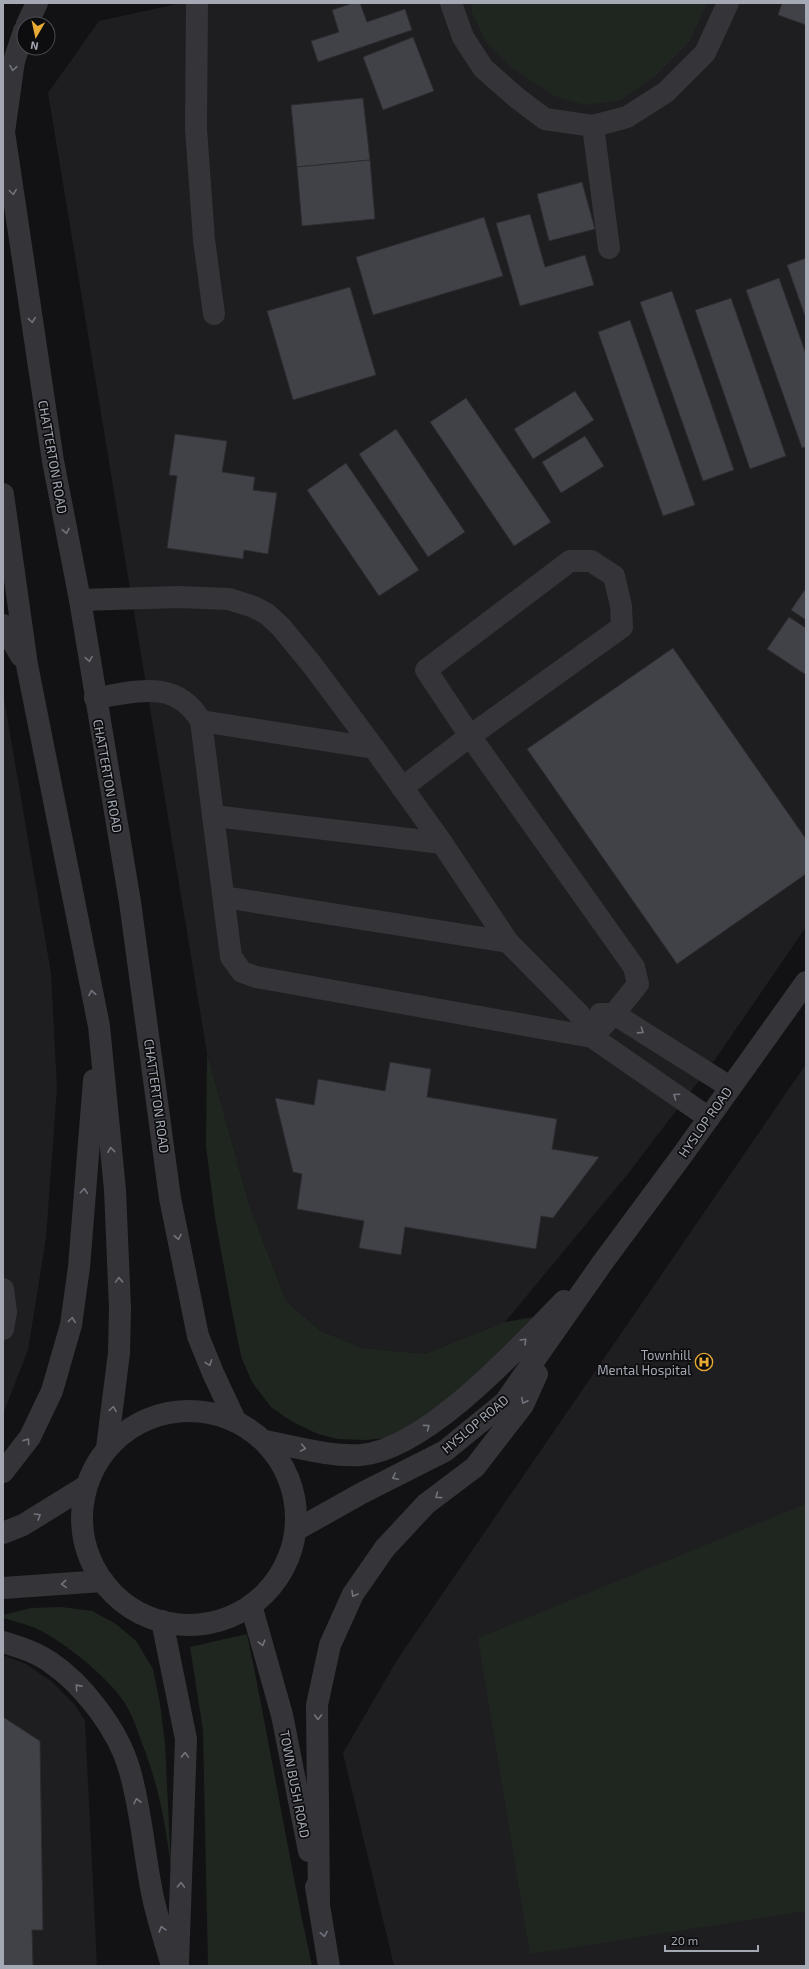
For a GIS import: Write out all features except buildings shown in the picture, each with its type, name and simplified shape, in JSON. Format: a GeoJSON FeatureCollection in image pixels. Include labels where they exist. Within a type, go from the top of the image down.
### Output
{"type":"FeatureCollection","features":[{"type":"Feature","properties":{"kind":"street"},"geometry":{"type":"LineString","coordinates":[[31,16],[37,3]]}},
{"type":"Feature","properties":{"kind":"street"},"geometry":{"type":"LineString","coordinates":[[197,3],[196,129],[204,240],[214,314]]}},
{"type":"Feature","properties":{"kind":"street"},"geometry":{"type":"LineString","coordinates":[[452,3],[463,37],[483,68],[517,98],[545,119],[593,126],[628,117],[666,92],[705,53],[728,3]]}},
{"type":"Feature","properties":{"kind":"street","name":"CHATTERTON ROAD"},"geometry":{"type":"LineString","coordinates":[[16,55],[4,129],[53,461],[80,600],[95,698],[130,902],[170,1198],[198,1336],[234,1420]]}},
{"type":"Feature","properties":{"kind":"street"},"geometry":{"type":"LineString","coordinates":[[593,126],[610,248]]}},
{"type":"Feature","properties":{"kind":"street"},"geometry":{"type":"LineString","coordinates":[[3,494],[27,666],[99,1026],[115,1190],[120,1308],[119,1354],[107,1448]]}},
{"type":"Feature","properties":{"kind":"street"},"geometry":{"type":"LineString","coordinates":[[402,788],[470,736],[622,627],[621,606],[614,576],[590,561],[570,560],[426,670],[470,736],[634,967],[638,984],[614,1014],[592,1037]]}},
{"type":"Feature","properties":{"kind":"street"},"geometry":{"type":"LineString","coordinates":[[80,600],[179,598],[229,599],[254,607],[281,627],[313,666],[374,748],[442,843],[508,942],[579,1014],[592,1037]]}},
{"type":"Feature","properties":{"kind":"street"},"geometry":{"type":"LineString","coordinates":[[3,625],[27,666]]}},
{"type":"Feature","properties":{"kind":"street"},"geometry":{"type":"LineString","coordinates":[[95,698],[138,692],[164,691],[176,695],[188,703],[201,721],[231,957],[238,968],[247,975],[592,1037],[709,1118]]}},
{"type":"Feature","properties":{"kind":"street"},"geometry":{"type":"LineString","coordinates":[[201,721],[374,748]]}},
{"type":"Feature","properties":{"kind":"street"},"geometry":{"type":"LineString","coordinates":[[214,816],[442,843]]}},
{"type":"Feature","properties":{"kind":"street"},"geometry":{"type":"LineString","coordinates":[[224,896],[508,942]]}},
{"type":"Feature","properties":{"kind":"street","name":"HYSLOP ROAD"},"geometry":{"type":"LineString","coordinates":[[296,1530],[445,1451],[505,1402],[603,1262],[709,1118],[806,982]]}},
{"type":"Feature","properties":{"kind":"street"},"geometry":{"type":"LineString","coordinates":[[579,1014],[614,1014],[730,1087]]}},
{"type":"Feature","properties":{"kind":"street"},"geometry":{"type":"LineString","coordinates":[[3,1472],[30,1437],[52,1392],[71,1326],[79,1267],[99,1026]]}},
{"type":"Feature","properties":{"kind":"street","name":"HYSLOP ROAD"},"geometry":{"type":"LineString","coordinates":[[265,1442],[335,1454],[362,1455],[387,1448],[422,1431],[455,1406],[510,1355],[603,1262]]}},
{"type":"Feature","properties":{"kind":"street"},"geometry":{"type":"LineString","coordinates":[[3,1289],[6,1312],[3,1328]]}},
{"type":"Feature","properties":{"kind":"street"},"geometry":{"type":"LineString","coordinates":[[319,1902],[318,1705],[330,1645],[353,1594],[385,1548],[426,1504],[475,1468],[523,1405],[558,1327]]}},
{"type":"Feature","properties":{"kind":"street"},"geometry":{"type":"LineString","coordinates":[[180,1411],[208,1412],[234,1420],[265,1442],[280,1460],[291,1482],[296,1506],[296,1530],[291,1552],[282,1572],[268,1591],[251,1605],[231,1617],[209,1623],[185,1624],[162,1622],[140,1613],[119,1599],[103,1581],[90,1560],[83,1536],[82,1511],[86,1486],[95,1466],[107,1448],[128,1429],[153,1416],[180,1411]]}},
{"type":"Feature","properties":{"kind":"street"},"geometry":{"type":"LineString","coordinates":[[3,1533],[23,1525],[86,1486]]}},
{"type":"Feature","properties":{"kind":"street"},"geometry":{"type":"LineString","coordinates":[[3,1588],[103,1581]]}},
{"type":"Feature","properties":{"kind":"street","name":"TOWN BUSH ROAD"},"geometry":{"type":"LineString","coordinates":[[251,1605],[282,1715],[319,1902],[329,1966]]}},
{"type":"Feature","properties":{"kind":"street"},"geometry":{"type":"LineString","coordinates":[[162,1622],[186,1739],[178,1966]]}},
{"type":"Feature","properties":{"kind":"street"},"geometry":{"type":"LineString","coordinates":[[3,1642],[21,1647],[50,1662],[71,1679],[100,1711],[118,1744],[129,1767],[142,1823],[154,1902],[172,1966]]}},
{"type":"Feature","properties":{"kind":"shaded area"},"geometry":{"type":"Polygon","coordinates":[[[182,3],[806,3],[806,927],[714,1061],[627,1175],[505,1322],[424,1354],[363,1348],[321,1331],[286,1301],[249,1204],[207,1053],[48,93],[99,21],[182,3]]]}},
{"type":"Feature","properties":{"kind":"shaded area"},"geometry":{"type":"Polygon","coordinates":[[[472,3],[707,3],[689,42],[655,76],[621,100],[585,105],[554,96],[512,68],[487,44],[472,13],[472,3]]]}},
{"type":"Feature","properties":{"kind":"shaded area"},"geometry":{"type":"Polygon","coordinates":[[[3,693],[51,973],[57,1088],[46,1238],[28,1350],[3,1414],[3,693]]]}},
{"type":"Feature","properties":{"kind":"shaded area"},"geometry":{"type":"Polygon","coordinates":[[[207,1053],[249,1204],[286,1301],[321,1331],[363,1348],[424,1354],[505,1322],[534,1317],[477,1383],[395,1437],[366,1440],[338,1439],[318,1434],[291,1421],[271,1407],[252,1382],[241,1356],[215,1217],[206,1146],[207,1053]]]}},
{"type":"Feature","properties":{"kind":"shaded area","name":"Townhill Mental Hospital"},"geometry":{"type":"Polygon","coordinates":[[[806,1064],[806,1966],[394,1966],[343,1753],[397,1660],[806,1064]]]}},
{"type":"Feature","properties":{"kind":"shaded area"},"geometry":{"type":"Polygon","coordinates":[[[806,1504],[806,1911],[530,1954],[478,1638],[806,1504]]]}},
{"type":"Feature","properties":{"kind":"shaded area"},"geometry":{"type":"Polygon","coordinates":[[[61,1607],[92,1611],[116,1624],[136,1641],[153,1669],[160,1704],[165,1744],[171,1867],[164,1819],[153,1774],[138,1732],[125,1704],[115,1690],[94,1669],[70,1649],[46,1633],[3,1618],[3,1615],[31,1608],[61,1607]]]}},
{"type":"Feature","properties":{"kind":"shaded area"},"geometry":{"type":"Polygon","coordinates":[[[247,1634],[312,1966],[208,1966],[203,1730],[190,1647],[247,1634]]]}},
{"type":"Feature","properties":{"kind":"shaded area"},"geometry":{"type":"Polygon","coordinates":[[[3,1655],[26,1664],[51,1681],[75,1705],[85,1721],[97,1966],[3,1966],[3,1655]]]}},
{"type":"Feature","properties":{"kind":"place","name":"Townhill Mental Hospital"},"geometry":{"type":"Point","coordinates":[704,1362]}}]}
